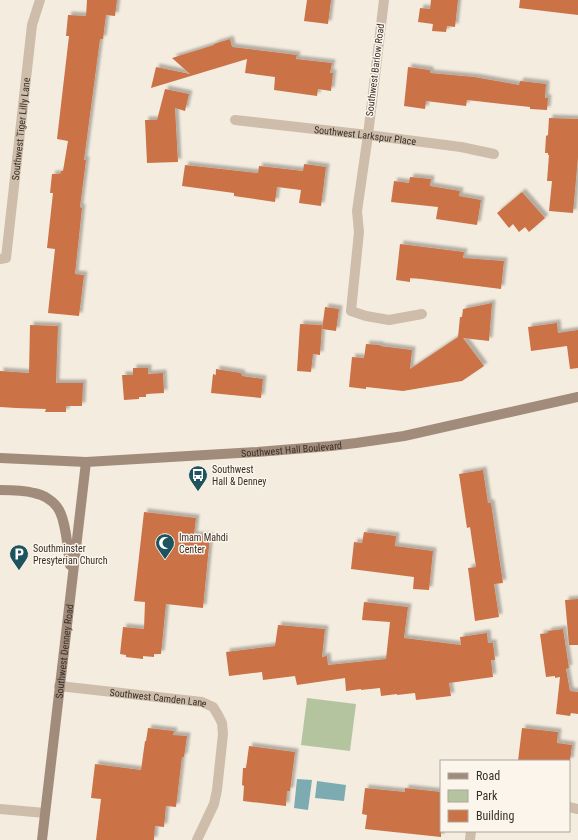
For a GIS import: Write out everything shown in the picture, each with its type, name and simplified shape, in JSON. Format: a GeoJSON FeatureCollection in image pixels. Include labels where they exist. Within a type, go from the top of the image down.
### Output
{"type":"FeatureCollection","features":[{"type":"Feature","properties":{"kind":"main road","name":"Southwest Hall Boulevard"},"geometry":{"type":"LineString","coordinates":[[0,458],[86,462],[257,452],[356,443],[404,436],[578,397]]}},
{"type":"Feature","properties":{"kind":"main road","name":"Southwest Denney Road"},"geometry":{"type":"LineString","coordinates":[[42,840],[86,462]]}},
{"type":"Feature","properties":{"kind":"main road"},"geometry":{"type":"LineString","coordinates":[[0,490],[34,493],[43,495],[52,501],[59,510],[64,522],[73,579]]}},
{"type":"Feature","properties":{"kind":"street","name":"Southwest Tiger Lilly Lane"},"geometry":{"type":"LineString","coordinates":[[3,258],[32,25],[40,0]]}},
{"type":"Feature","properties":{"kind":"street","name":"Southwest Barlow Road"},"geometry":{"type":"LineString","coordinates":[[384,0],[357,211],[359,232],[351,311],[366,316],[389,320],[422,314]]}},
{"type":"Feature","properties":{"kind":"street","name":"Southwest Larkspur Place"},"geometry":{"type":"LineString","coordinates":[[235,120],[368,134],[461,146],[494,154]]}},
{"type":"Feature","properties":{"kind":"street","name":"Southwest Camden Lane"},"geometry":{"type":"LineString","coordinates":[[59,686],[202,702],[213,707],[222,723],[224,734],[214,804],[197,840]]}},
{"type":"Feature","properties":{"kind":"street"},"geometry":{"type":"LineString","coordinates":[[0,809],[45,813]]}},
{"type":"Feature","properties":{"kind":"green space"},"geometry":{"type":"Polygon","coordinates":[[[307,698],[356,704],[350,751],[301,745],[307,698]]]}},
{"type":"Feature","properties":{"kind":"water"},"geometry":{"type":"Polygon","coordinates":[[[297,779],[312,780],[308,810],[294,808],[297,779]]]}},
{"type":"Feature","properties":{"kind":"water"},"geometry":{"type":"Polygon","coordinates":[[[317,781],[346,785],[344,801],[315,798],[317,781]]]}},
{"type":"Feature","properties":{"kind":"building"},"geometry":{"type":"Polygon","coordinates":[[[87,0],[117,0],[115,16],[106,15],[103,39],[100,39],[84,160],[86,160],[80,207],[82,208],[75,274],[84,275],[79,316],[48,313],[55,249],[47,248],[53,193],[50,193],[52,174],[60,174],[61,171],[63,171],[68,141],[57,139],[69,36],[66,36],[68,15],[86,16],[87,0]]]}},
{"type":"Feature","properties":{"kind":"building"},"geometry":{"type":"Polygon","coordinates":[[[307,0],[331,0],[328,24],[304,21],[307,0]]]}},
{"type":"Feature","properties":{"kind":"building"},"geometry":{"type":"Polygon","coordinates":[[[431,0],[458,0],[455,27],[447,26],[446,32],[432,31],[433,24],[418,22],[420,8],[430,9],[431,0]]]}},
{"type":"Feature","properties":{"kind":"building"},"geometry":{"type":"Polygon","coordinates":[[[520,0],[578,0],[578,15],[519,8],[520,0]]]}},
{"type":"Feature","properties":{"kind":"building"},"geometry":{"type":"Polygon","coordinates":[[[230,39],[232,47],[297,55],[296,59],[332,63],[330,73],[333,73],[331,91],[318,89],[317,96],[274,90],[275,77],[245,73],[247,59],[151,88],[156,67],[190,74],[172,58],[230,39]]]}},
{"type":"Feature","properties":{"kind":"building"},"geometry":{"type":"Polygon","coordinates":[[[408,67],[430,70],[430,73],[474,77],[519,85],[520,81],[546,84],[545,98],[548,98],[547,110],[467,100],[466,106],[426,101],[425,109],[404,106],[408,67]]]}},
{"type":"Feature","properties":{"kind":"building"},"geometry":{"type":"Polygon","coordinates":[[[165,89],[189,94],[185,111],[175,108],[178,162],[147,163],[145,120],[157,120],[165,89]]]}},
{"type":"Feature","properties":{"kind":"building"},"geometry":{"type":"Polygon","coordinates":[[[549,118],[578,119],[578,157],[573,213],[549,211],[552,181],[547,181],[549,155],[548,153],[545,153],[549,118]]]}},
{"type":"Feature","properties":{"kind":"building"},"geometry":{"type":"Polygon","coordinates":[[[304,164],[326,167],[321,206],[299,203],[301,190],[277,187],[275,202],[234,196],[234,193],[182,186],[185,165],[258,173],[259,166],[303,171],[304,164]]]}},
{"type":"Feature","properties":{"kind":"building"},"geometry":{"type":"Polygon","coordinates":[[[410,177],[431,179],[430,186],[460,191],[459,196],[481,200],[477,225],[436,219],[438,207],[391,202],[394,181],[409,183],[410,177]]]}},
{"type":"Feature","properties":{"kind":"building"},"geometry":{"type":"Polygon","coordinates":[[[522,192],[545,218],[529,232],[525,227],[519,232],[513,224],[509,228],[497,213],[522,192]]]}},
{"type":"Feature","properties":{"kind":"building"},"geometry":{"type":"Polygon","coordinates":[[[400,244],[464,252],[463,258],[504,261],[501,289],[422,279],[410,278],[410,282],[396,280],[400,244]]]}},
{"type":"Feature","properties":{"kind":"building"},"geometry":{"type":"Polygon","coordinates":[[[492,303],[489,341],[463,338],[484,366],[462,381],[403,391],[366,387],[366,389],[349,387],[352,357],[364,358],[366,344],[412,350],[410,369],[458,337],[460,317],[462,317],[463,309],[492,303]]]}},
{"type":"Feature","properties":{"kind":"building"},"geometry":{"type":"Polygon","coordinates":[[[325,307],[339,309],[336,331],[322,329],[325,307]]]}},
{"type":"Feature","properties":{"kind":"building"},"geometry":{"type":"Polygon","coordinates":[[[557,323],[558,333],[578,330],[578,368],[570,369],[567,346],[531,351],[528,327],[557,323]]]}},
{"type":"Feature","properties":{"kind":"building"},"geometry":{"type":"Polygon","coordinates":[[[300,324],[322,325],[320,355],[313,354],[311,372],[297,371],[300,324]]]}},
{"type":"Feature","properties":{"kind":"building"},"geometry":{"type":"Polygon","coordinates":[[[30,325],[58,326],[56,383],[83,383],[82,406],[66,406],[66,412],[45,412],[46,409],[0,407],[0,371],[29,373],[30,325]]]}},
{"type":"Feature","properties":{"kind":"building"},"geometry":{"type":"Polygon","coordinates":[[[133,368],[148,368],[148,374],[163,373],[164,393],[146,394],[146,397],[139,397],[139,399],[124,400],[122,375],[133,375],[133,368]]]}},
{"type":"Feature","properties":{"kind":"building"},"geometry":{"type":"Polygon","coordinates":[[[216,369],[241,373],[242,376],[263,379],[261,398],[211,393],[213,374],[216,375],[216,369]]]}},
{"type":"Feature","properties":{"kind":"building"},"geometry":{"type":"Polygon","coordinates":[[[483,470],[488,503],[491,503],[503,583],[494,584],[499,617],[475,621],[468,568],[476,567],[470,527],[467,528],[459,474],[483,470]]]}},
{"type":"Feature","properties":{"kind":"building","name":"Imam Mahdi Center"},"geometry":{"type":"Polygon","coordinates":[[[144,512],[196,518],[194,535],[210,536],[203,608],[166,604],[161,654],[154,654],[154,657],[143,656],[143,659],[126,657],[126,655],[120,654],[123,627],[144,629],[145,602],[134,601],[144,512]]]}},
{"type":"Feature","properties":{"kind":"building"},"geometry":{"type":"Polygon","coordinates":[[[364,532],[396,536],[395,546],[433,551],[429,590],[413,589],[414,577],[351,569],[354,542],[362,543],[364,532]]]}},
{"type":"Feature","properties":{"kind":"building"},"geometry":{"type":"Polygon","coordinates":[[[578,599],[578,645],[569,645],[565,600],[578,599]]]}},
{"type":"Feature","properties":{"kind":"building"},"geometry":{"type":"Polygon","coordinates":[[[364,602],[408,607],[404,638],[461,645],[460,637],[487,633],[488,643],[493,643],[495,660],[491,660],[493,677],[449,683],[451,696],[416,700],[415,693],[381,696],[380,688],[346,691],[345,678],[297,685],[295,676],[263,680],[262,672],[229,676],[226,652],[275,646],[278,625],[325,629],[322,657],[327,656],[328,665],[386,659],[390,622],[362,620],[364,602]]]}},
{"type":"Feature","properties":{"kind":"building"},"geometry":{"type":"Polygon","coordinates":[[[563,629],[569,668],[566,669],[570,691],[578,692],[578,714],[571,713],[570,716],[556,714],[560,677],[546,677],[540,634],[548,633],[548,631],[563,629]]]}},
{"type":"Feature","properties":{"kind":"building"},"geometry":{"type":"Polygon","coordinates":[[[148,728],[174,731],[173,735],[187,736],[184,757],[182,757],[176,807],[166,806],[164,827],[155,826],[154,840],[96,840],[101,799],[91,798],[95,764],[141,770],[148,728]]]}},
{"type":"Feature","properties":{"kind":"building"},"geometry":{"type":"Polygon","coordinates":[[[522,728],[558,732],[557,743],[572,745],[570,761],[518,760],[522,728]]]}},
{"type":"Feature","properties":{"kind":"building"},"geometry":{"type":"Polygon","coordinates":[[[249,746],[295,752],[290,791],[287,791],[286,806],[243,801],[243,768],[246,768],[249,746]]]}},
{"type":"Feature","properties":{"kind":"building"},"geometry":{"type":"Polygon","coordinates":[[[365,788],[405,792],[405,788],[440,792],[441,837],[365,829],[367,815],[362,814],[365,788]]]}},
{"type":"Feature","properties":{"kind":"place","name":"Southwest Hall & Denney"},"geometry":{"type":"Point","coordinates":[198,492]}},
{"type":"Feature","properties":{"kind":"place","name":"Imam Mahdi Center"},"geometry":{"type":"Point","coordinates":[165,560]}},
{"type":"Feature","properties":{"kind":"place","name":"Southminster Presyterian Church"},"geometry":{"type":"Point","coordinates":[19,571]}}]}
